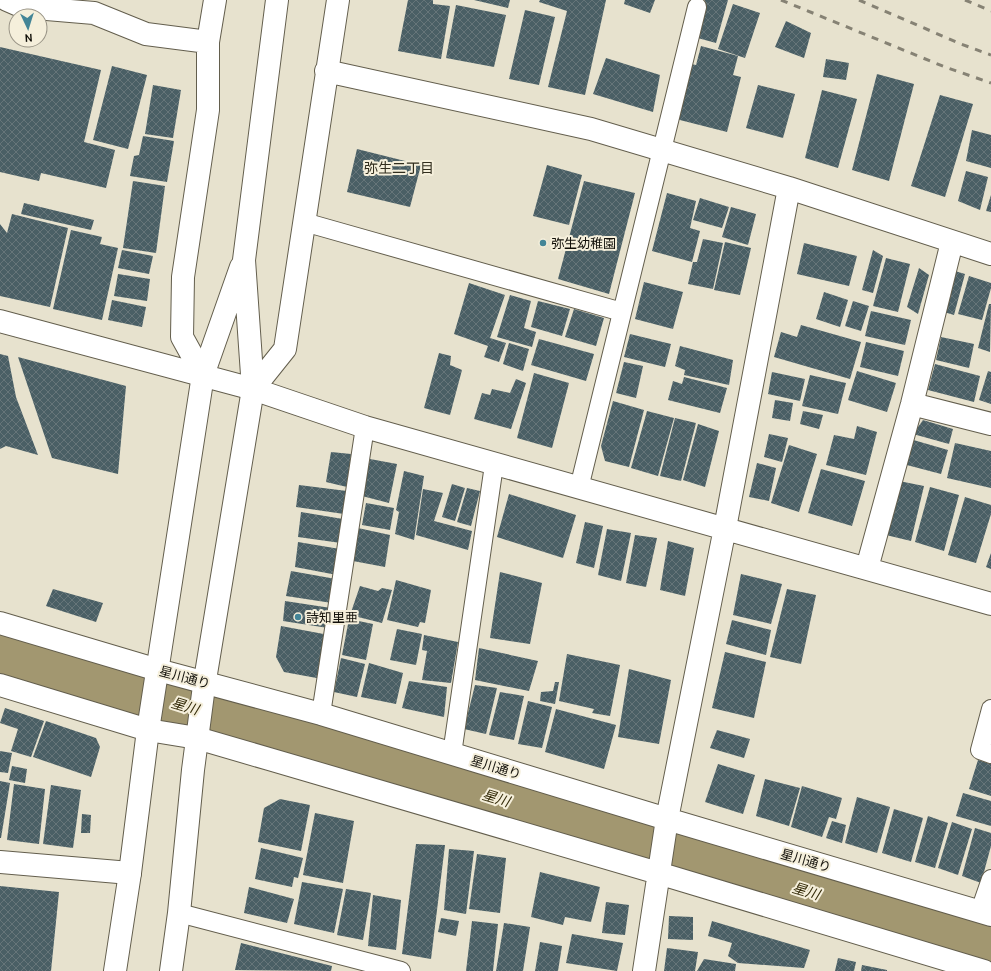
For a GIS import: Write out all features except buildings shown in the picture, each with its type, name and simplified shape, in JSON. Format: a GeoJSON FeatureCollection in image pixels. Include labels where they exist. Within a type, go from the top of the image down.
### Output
{"type":"FeatureCollection","features":[{"type":"Feature","properties":{"kind":"street"},"geometry":{"type":"LineString","coordinates":[[7,0],[23,7],[94,13],[146,34],[208,42]]}},
{"type":"Feature","properties":{"kind":"street"},"geometry":{"type":"LineString","coordinates":[[203,376],[182,337],[184,277],[208,110],[208,42],[215,0]]}},
{"type":"Feature","properties":{"kind":"street"},"geometry":{"type":"LineString","coordinates":[[171,971],[179,913],[204,683],[253,389],[244,260],[277,0]]}},
{"type":"Feature","properties":{"kind":"street"},"geometry":{"type":"LineString","coordinates":[[253,389],[286,348],[326,71],[338,0]]}},
{"type":"Feature","properties":{"kind":"street"},"geometry":{"type":"LineString","coordinates":[[326,71],[591,129],[789,188],[991,254]]}},
{"type":"Feature","properties":{"kind":"street"},"geometry":{"type":"LineString","coordinates":[[644,971],[667,819],[725,528],[789,188]]}},
{"type":"Feature","properties":{"kind":"street"},"geometry":{"type":"LineString","coordinates":[[867,568],[912,404],[952,242]]}},
{"type":"Feature","properties":{"kind":"street"},"geometry":{"type":"LineString","coordinates":[[115,971],[130,873],[148,730],[203,376],[244,260]]}},
{"type":"Feature","properties":{"kind":"street"},"geometry":{"type":"LineString","coordinates":[[0,320],[253,389],[365,428],[991,604]]}},
{"type":"Feature","properties":{"kind":"street"},"geometry":{"type":"LineString","coordinates":[[912,404],[991,424]]}},
{"type":"Feature","properties":{"kind":"street","name":"星川通り"},"geometry":{"type":"LineString","coordinates":[[0,623],[158,670],[321,714],[667,819],[986,913]]}},
{"type":"Feature","properties":{"kind":"street"},"geometry":{"type":"LineString","coordinates":[[0,685],[148,730],[197,738],[658,873],[984,971]]}},
{"type":"Feature","properties":{"kind":"street"},"geometry":{"type":"LineString","coordinates":[[0,862],[130,873]]}},
{"type":"Feature","properties":{"kind":"lane"},"geometry":{"type":"LineString","coordinates":[[579,488],[697,7]]}},
{"type":"Feature","properties":{"kind":"lane"},"geometry":{"type":"LineString","coordinates":[[304,222],[622,312]]}},
{"type":"Feature","properties":{"kind":"lane"},"geometry":{"type":"LineString","coordinates":[[321,714],[365,428]]}},
{"type":"Feature","properties":{"kind":"lane"},"geometry":{"type":"LineString","coordinates":[[452,754],[494,465]]}},
{"type":"Feature","properties":{"kind":"lane"},"geometry":{"type":"LineString","coordinates":[[991,709],[980,750],[991,754]]}},
{"type":"Feature","properties":{"kind":"lane"},"geometry":{"type":"LineString","coordinates":[[986,913],[991,879]]}},
{"type":"Feature","properties":{"kind":"lane"},"geometry":{"type":"LineString","coordinates":[[179,913],[401,971]]}},
{"type":"Feature","properties":{"kind":"waterway","name":"星川"},"geometry":{"type":"LineString","coordinates":[[0,651],[991,946]]}},
{"type":"Feature","properties":{"kind":"railway"},"geometry":{"type":"LineString","coordinates":[[781,0],[945,67],[991,83]]}},
{"type":"Feature","properties":{"kind":"railway"},"geometry":{"type":"LineString","coordinates":[[859,0],[961,44],[991,55]]}},
{"type":"Feature","properties":{"kind":"railway"},"geometry":{"type":"LineString","coordinates":[[965,0],[991,11]]}},
{"type":"Feature","properties":{"kind":"place","name":"弥生幼稚園"},"geometry":{"type":"Point","coordinates":[543,243]}},
{"type":"Feature","properties":{"kind":"place","name":"詩知里亜"},"geometry":{"type":"Point","coordinates":[298,617]}},
{"type":"Feature","properties":{"kind":"district","name":"弥生二丁目"},"geometry":{"type":"Point","coordinates":[399,168]}}]}
